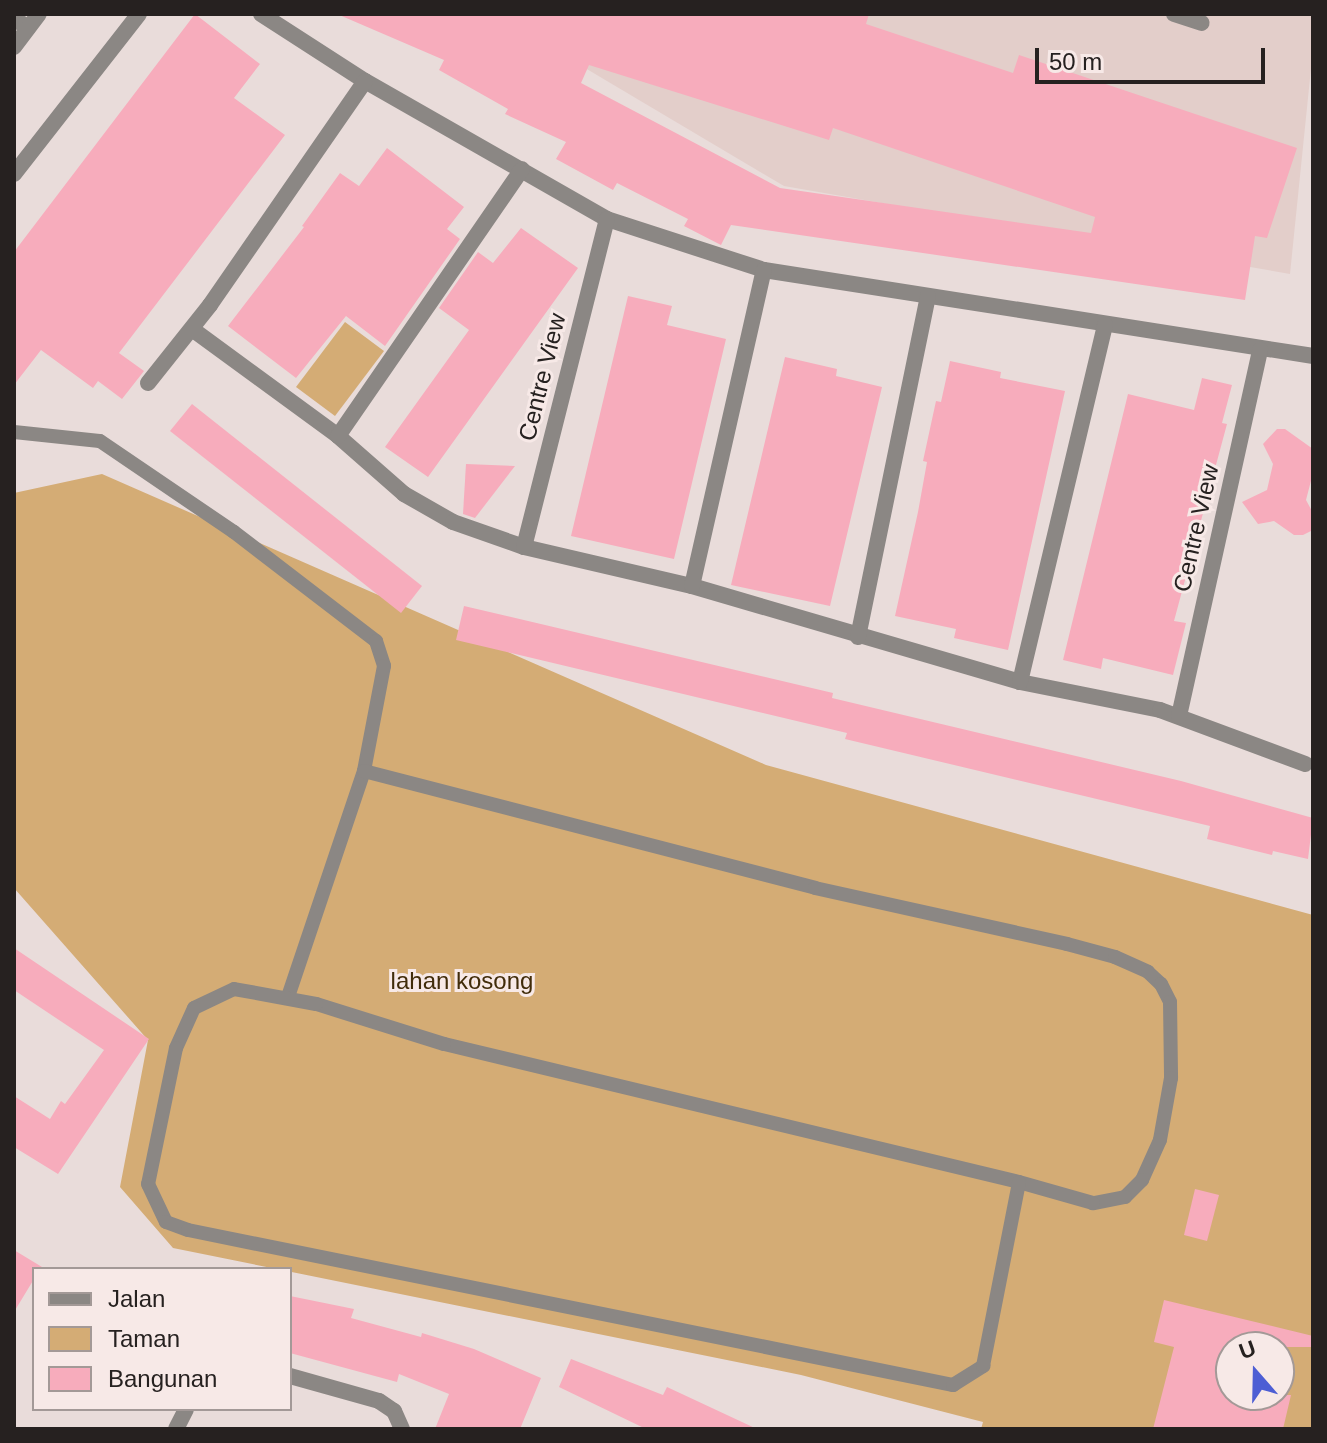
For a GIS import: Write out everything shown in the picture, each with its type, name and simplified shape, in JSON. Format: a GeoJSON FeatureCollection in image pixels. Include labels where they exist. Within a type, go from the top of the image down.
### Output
{"type":"FeatureCollection","features":[{"type":"Feature","properties":{"kind":"street"},"geometry":{"type":"LineString","coordinates":[[14,47],[39,14]]}},
{"type":"Feature","properties":{"kind":"street"},"geometry":{"type":"LineString","coordinates":[[14,174],[139,14]]}},
{"type":"Feature","properties":{"kind":"street"},"geometry":{"type":"LineString","coordinates":[[261,14],[365,81],[607,219],[764,270],[1313,356]]}},
{"type":"Feature","properties":{"kind":"street"},"geometry":{"type":"LineString","coordinates":[[1174,14],[1202,23]]}},
{"type":"Feature","properties":{"kind":"street"},"geometry":{"type":"LineString","coordinates":[[14,18],[28,28]]}},
{"type":"Feature","properties":{"kind":"street"},"geometry":{"type":"LineString","coordinates":[[148,383],[192,329],[365,81]]}},
{"type":"Feature","properties":{"kind":"street"},"geometry":{"type":"LineString","coordinates":[[338,436],[522,169]]}},
{"type":"Feature","properties":{"kind":"street","name":"Centre View"},"geometry":{"type":"LineString","coordinates":[[524,547],[607,219]]}},
{"type":"Feature","properties":{"kind":"street"},"geometry":{"type":"LineString","coordinates":[[692,586],[764,270]]}},
{"type":"Feature","properties":{"kind":"street"},"geometry":{"type":"LineString","coordinates":[[858,637],[928,296]]}},
{"type":"Feature","properties":{"kind":"street"},"geometry":{"type":"LineString","coordinates":[[1020,682],[1105,325]]}},
{"type":"Feature","properties":{"kind":"street"},"geometry":{"type":"LineString","coordinates":[[192,329],[338,436],[429,511],[524,547],[692,586],[1020,682],[1179,716],[1305,764]]}},
{"type":"Feature","properties":{"kind":"street","name":"Centre View"},"geometry":{"type":"LineString","coordinates":[[1179,716],[1260,350]]}},
{"type":"Feature","properties":{"kind":"street"},"geometry":{"type":"LineString","coordinates":[[292,1377],[379,1401],[394,1411],[402,1429]]}},
{"type":"Feature","properties":{"kind":"street"},"geometry":{"type":"LineString","coordinates":[[176,1429],[185,1411]]}},
{"type":"Feature","properties":{"kind":"lane"},"geometry":{"type":"LineString","coordinates":[[14,432],[100,441],[234,532],[376,641],[384,666],[364,771],[288,997]]}},
{"type":"Feature","properties":{"kind":"lane"},"geometry":{"type":"LineString","coordinates":[[364,771],[815,888],[1067,944],[1115,957],[1148,972],[1161,984],[1170,1002],[1171,1078],[1160,1140],[1142,1180],[1125,1197],[1093,1203],[1019,1182],[444,1044],[288,997],[234,989],[194,1008],[176,1048],[148,1184],[166,1222],[188,1230],[953,1385],[983,1366],[1019,1182]]}},
{"type":"Feature","properties":{"kind":"shaded area"},"geometry":{"type":"Polygon","coordinates":[[[494,14],[1313,14],[1313,49],[1290,274],[784,186],[494,14]]]}},
{"type":"Feature","properties":{"kind":"green space"},"geometry":{"type":"Polygon","coordinates":[[[345,322],[384,351],[335,416],[296,387],[345,322]]]}},
{"type":"Feature","properties":{"kind":"green space","name":"lahan kosong"},"geometry":{"type":"Polygon","coordinates":[[[102,474],[766,765],[1313,915],[1313,1429],[981,1429],[983,1422],[801,1375],[292,1272],[292,1267],[267,1267],[173,1248],[120,1187],[148,1040],[14,888],[14,493],[102,474]]]}},
{"type":"Feature","properties":{"kind":"building"},"geometry":{"type":"Polygon","coordinates":[[[195,14],[260,64],[234,98],[285,135],[119,353],[144,371],[122,399],[98,381],[93,388],[41,350],[14,385],[14,252],[195,14]]]}},
{"type":"Feature","properties":{"kind":"building"},"geometry":{"type":"Polygon","coordinates":[[[337,14],[869,14],[866,24],[1013,73],[1019,55],[1297,148],[1267,238],[1255,236],[1245,300],[731,225],[721,245],[684,226],[688,219],[617,183],[613,190],[556,159],[566,142],[505,114],[508,109],[439,70],[444,60],[337,14]],[[589,65],[581,83],[780,188],[1091,233],[1095,217],[833,128],[829,140],[589,65]]]}},
{"type":"Feature","properties":{"kind":"building"},"geometry":{"type":"Polygon","coordinates":[[[387,148],[464,207],[447,229],[460,239],[385,346],[346,316],[296,378],[228,326],[304,227],[340,173],[359,186],[387,148]]]}},
{"type":"Feature","properties":{"kind":"building"},"geometry":{"type":"Polygon","coordinates":[[[521,228],[578,268],[428,477],[385,447],[469,330],[439,308],[478,252],[493,263],[521,228]]]}},
{"type":"Feature","properties":{"kind":"building"},"geometry":{"type":"Polygon","coordinates":[[[628,296],[672,306],[667,325],[726,339],[674,559],[571,536],[628,296]]]}},
{"type":"Feature","properties":{"kind":"building"},"geometry":{"type":"Polygon","coordinates":[[[785,357],[837,369],[836,376],[882,387],[830,606],[731,585],[785,357]]]}},
{"type":"Feature","properties":{"kind":"building"},"geometry":{"type":"Polygon","coordinates":[[[950,361],[1001,372],[1000,378],[1065,391],[1008,650],[954,638],[956,629],[895,616],[918,512],[927,462],[923,461],[936,401],[941,402],[950,361]]]}},
{"type":"Feature","properties":{"kind":"building"},"geometry":{"type":"Polygon","coordinates":[[[1202,378],[1232,385],[1222,423],[1227,424],[1174,621],[1186,623],[1173,675],[1103,658],[1101,669],[1063,660],[1128,394],[1194,410],[1202,378]]]}},
{"type":"Feature","properties":{"kind":"building"},"geometry":{"type":"Polygon","coordinates":[[[192,404],[422,586],[401,613],[170,431],[192,404]]]}},
{"type":"Feature","properties":{"kind":"building"},"geometry":{"type":"Polygon","coordinates":[[[1277,429],[1285,429],[1313,449],[1313,473],[1306,500],[1313,513],[1313,530],[1303,535],[1294,535],[1274,521],[1258,524],[1242,502],[1267,490],[1273,464],[1263,444],[1277,429]]]}},
{"type":"Feature","properties":{"kind":"building"},"geometry":{"type":"Polygon","coordinates":[[[466,464],[515,466],[475,518],[463,514],[466,464]]]}},
{"type":"Feature","properties":{"kind":"building"},"geometry":{"type":"Polygon","coordinates":[[[464,606],[833,693],[832,698],[1181,781],[1313,818],[1308,859],[1273,851],[1272,855],[1207,839],[1210,826],[845,739],[847,733],[456,640],[464,606]]]}},
{"type":"Feature","properties":{"kind":"building"},"geometry":{"type":"Polygon","coordinates":[[[14,948],[149,1039],[58,1174],[14,1147],[14,1096],[50,1119],[61,1101],[65,1104],[104,1050],[14,990],[14,948]]]}},
{"type":"Feature","properties":{"kind":"building"},"geometry":{"type":"Polygon","coordinates":[[[1195,1189],[1219,1195],[1207,1241],[1184,1235],[1195,1189]]]}},
{"type":"Feature","properties":{"kind":"building"},"geometry":{"type":"Polygon","coordinates":[[[14,1250],[42,1267],[32,1267],[32,1282],[14,1312],[14,1250]]]}},
{"type":"Feature","properties":{"kind":"building"},"geometry":{"type":"Polygon","coordinates":[[[292,1296],[354,1309],[351,1318],[421,1337],[422,1333],[474,1349],[541,1378],[520,1429],[435,1429],[449,1394],[399,1374],[397,1382],[292,1354],[292,1296]]]}},
{"type":"Feature","properties":{"kind":"building"},"geometry":{"type":"Polygon","coordinates":[[[1164,1300],[1292,1331],[1215,1331],[1215,1411],[1287,1411],[1283,1429],[1153,1429],[1174,1347],[1154,1342],[1164,1300]]]}},
{"type":"Feature","properties":{"kind":"building"},"geometry":{"type":"Polygon","coordinates":[[[1295,1332],[1313,1336],[1313,1347],[1295,1347],[1295,1332]]]}},
{"type":"Feature","properties":{"kind":"building"},"geometry":{"type":"Polygon","coordinates":[[[571,1359],[663,1395],[667,1387],[757,1429],[646,1429],[559,1387],[571,1359]]]}}]}
